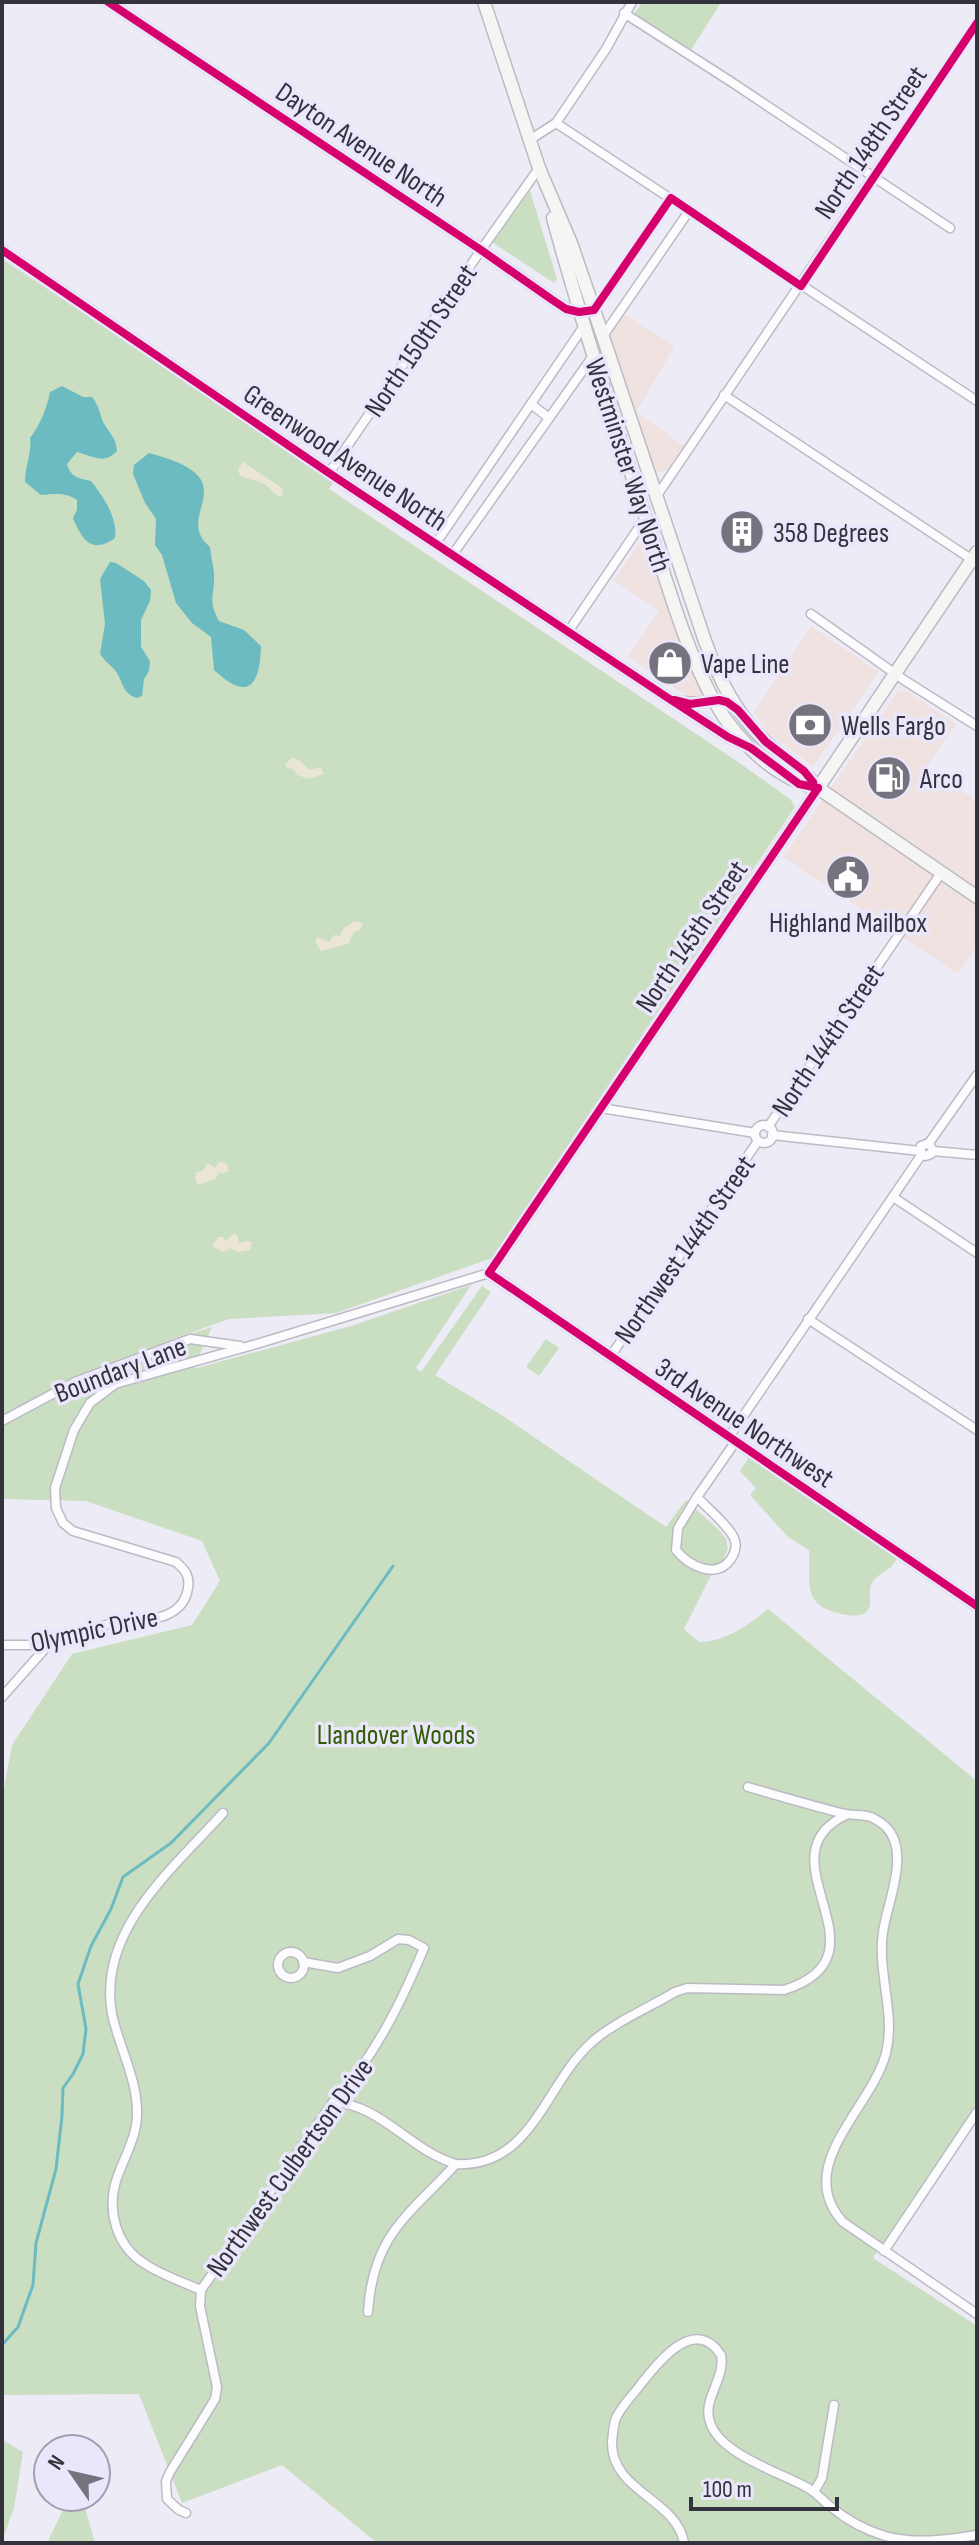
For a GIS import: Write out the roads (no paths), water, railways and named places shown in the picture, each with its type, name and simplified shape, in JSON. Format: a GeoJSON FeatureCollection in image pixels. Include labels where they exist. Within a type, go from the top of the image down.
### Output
{"type":"FeatureCollection","features":[{"type":"Feature","properties":{"kind":"main road","name":"Westminster Way North"},"geometry":{"type":"LineString","coordinates":[[484,2],[531,139],[593,356],[690,649],[715,701],[751,748]]}},
{"type":"Feature","properties":{"kind":"main road","name":"Westminster Way North"},"geometry":{"type":"LineString","coordinates":[[539,168],[571,243],[714,665],[738,710]]}},
{"type":"Feature","properties":{"kind":"main road","name":"North 145th Street"},"geometry":{"type":"LineString","coordinates":[[818,788],[975,558]]}},
{"type":"Feature","properties":{"kind":"main road","name":"Greenwood Avenue North"},"geometry":{"type":"LineString","coordinates":[[738,710],[766,742],[804,771],[818,788],[977,897]]}},
{"type":"Feature","properties":{"kind":"main road","name":"Greenwood Avenue North"},"geometry":{"type":"LineString","coordinates":[[751,748],[799,784],[818,788]]}},
{"type":"Feature","properties":{"kind":"street","name":"Dayton Avenue North"},"geometry":{"type":"LineString","coordinates":[[108,2],[566,309],[579,312]]}},
{"type":"Feature","properties":{"kind":"street"},"geometry":{"type":"LineString","coordinates":[[531,139],[556,123],[606,49],[632,2]]}},
{"type":"Feature","properties":{"kind":"street"},"geometry":{"type":"LineString","coordinates":[[624,13],[950,228]]}},
{"type":"Feature","properties":{"kind":"street","name":"North 148th Street"},"geometry":{"type":"LineString","coordinates":[[656,498],[977,23]]}},
{"type":"Feature","properties":{"kind":"street"},"geometry":{"type":"LineString","coordinates":[[556,123],[977,401]]}},
{"type":"Feature","properties":{"kind":"street","name":"North 150th Street"},"geometry":{"type":"LineString","coordinates":[[329,473],[539,168]]}},
{"type":"Feature","properties":{"kind":"street"},"geometry":{"type":"LineString","coordinates":[[579,312],[594,310],[671,198]]}},
{"type":"Feature","properties":{"kind":"street"},"geometry":{"type":"LineString","coordinates":[[603,336],[689,211]]}},
{"type":"Feature","properties":{"kind":"street","name":"Greenwood Avenue North"},"geometry":{"type":"LineString","coordinates":[[2,250],[568,632],[728,737],[751,748]]}},
{"type":"Feature","properties":{"kind":"street"},"geometry":{"type":"LineString","coordinates":[[436,543],[584,326]]}},
{"type":"Feature","properties":{"kind":"street"},"geometry":{"type":"LineString","coordinates":[[453,554],[593,356]]}},
{"type":"Feature","properties":{"kind":"street"},"geometry":{"type":"LineString","coordinates":[[724,395],[975,558]]}},
{"type":"Feature","properties":{"kind":"street"},"geometry":{"type":"LineString","coordinates":[[531,404],[549,418]]}},
{"type":"Feature","properties":{"kind":"street"},"geometry":{"type":"LineString","coordinates":[[460,508],[477,520]]}},
{"type":"Feature","properties":{"kind":"street"},"geometry":{"type":"LineString","coordinates":[[568,632],[646,517]]}},
{"type":"Feature","properties":{"kind":"street"},"geometry":{"type":"LineString","coordinates":[[811,614],[977,726]]}},
{"type":"Feature","properties":{"kind":"street","name":"Greenwood Avenue North"},"geometry":{"type":"LineString","coordinates":[[668,698],[690,704],[727,702],[738,710]]}},
{"type":"Feature","properties":{"kind":"street","name":"North 145th Street"},"geometry":{"type":"LineString","coordinates":[[489,1273],[818,788]]}},
{"type":"Feature","properties":{"kind":"street","name":"North 144th Street"},"geometry":{"type":"LineString","coordinates":[[770,1131],[941,873]]}},
{"type":"Feature","properties":{"kind":"street"},"geometry":{"type":"LineString","coordinates":[[757,1137],[761,1127],[770,1131],[929,1155],[931,1147],[977,1075]]}},
{"type":"Feature","properties":{"kind":"street"},"geometry":{"type":"LineString","coordinates":[[601,1108],[757,1137],[767,1143],[770,1131]]}},
{"type":"Feature","properties":{"kind":"street","name":"Northwest 144th Street"},"geometry":{"type":"LineString","coordinates":[[610,1357],[757,1137]]}},
{"type":"Feature","properties":{"kind":"street"},"geometry":{"type":"LineString","coordinates":[[931,1147],[977,1155]]}},
{"type":"Feature","properties":{"kind":"street"},"geometry":{"type":"LineString","coordinates":[[697,1497],[735,1541],[735,1551],[729,1561],[715,1570],[689,1562],[676,1550],[678,1528],[732,1439],[808,1319],[921,1152]]}},
{"type":"Feature","properties":{"kind":"street"},"geometry":{"type":"LineString","coordinates":[[893,1197],[977,1253]]}},
{"type":"Feature","properties":{"kind":"street","name":"Boundary Lane"},"geometry":{"type":"LineString","coordinates":[[215,1356],[489,1273]]}},
{"type":"Feature","properties":{"kind":"street","name":"3rd Avenue Northwest"},"geometry":{"type":"LineString","coordinates":[[489,1273],[975,1601]]}},
{"type":"Feature","properties":{"kind":"street"},"geometry":{"type":"LineString","coordinates":[[808,1319],[977,1430]]}},
{"type":"Feature","properties":{"kind":"street","name":"Boundary Lane"},"geometry":{"type":"LineString","coordinates":[[2,1421],[75,1382],[190,1339],[244,1347]]}},
{"type":"Feature","properties":{"kind":"street","name":"Olympic Drive"},"geometry":{"type":"LineString","coordinates":[[2,1645],[50,1643],[107,1624],[157,1619],[175,1610],[187,1596],[189,1581],[186,1571],[176,1562],[73,1531],[63,1523],[56,1508],[55,1488],[74,1430],[90,1403],[115,1384],[215,1356]]}},
{"type":"Feature","properties":{"kind":"street"},"geometry":{"type":"LineString","coordinates":[[2,1697],[50,1643]]}},
{"type":"Feature","properties":{"kind":"street"},"geometry":{"type":"LineString","coordinates":[[748,1787],[846,1815],[869,1816],[892,1834],[896,1844],[895,1876],[881,1943],[889,2035],[878,2076],[831,2154],[825,2184],[835,2213],[843,2222],[977,2314]]}},
{"type":"Feature","properties":{"kind":"street"},"geometry":{"type":"LineString","coordinates":[[201,2290],[142,2263],[116,2228],[112,2198],[137,2125],[138,2111],[115,2025],[110,1983],[116,1953],[138,1910],[223,1813]]}},
{"type":"Feature","properties":{"kind":"street"},"geometry":{"type":"LineString","coordinates":[[333,2102],[350,2103],[363,2109],[431,2154],[456,2164],[498,2157],[511,2147],[541,2112],[590,2043],[675,1992],[698,1988],[784,1990],[810,1978],[826,1960],[831,1936],[813,1852],[825,1828],[846,1815]]}},
{"type":"Feature","properties":{"kind":"street","name":"Northwest Culbertson Drive"},"geometry":{"type":"LineString","coordinates":[[186,2513],[167,2499],[166,2481],[215,2399],[217,2387],[200,2306],[201,2290],[379,2041],[424,1948],[409,1940],[398,1939],[370,1956],[338,1968],[303,1962]]}},
{"type":"Feature","properties":{"kind":"street"},"geometry":{"type":"LineString","coordinates":[[884,2251],[977,2112]]}},
{"type":"Feature","properties":{"kind":"street"},"geometry":{"type":"LineString","coordinates":[[368,2312],[374,2267],[387,2240],[398,2224],[456,2164]]}},
{"type":"Feature","properties":{"kind":"street"},"geometry":{"type":"LineString","coordinates":[[684,2543],[682,2532],[671,2516],[624,2476],[612,2447],[614,2424],[626,2403],[662,2358],[684,2342],[695,2339],[715,2346],[721,2355],[722,2369],[711,2396],[709,2423],[718,2437],[738,2452],[814,2492],[855,2524],[885,2536],[933,2541],[977,2535]]}},
{"type":"Feature","properties":{"kind":"street"},"geometry":{"type":"LineString","coordinates":[[814,2492],[822,2478],[834,2405]]}},
{"type":"Feature","properties":{"kind":"water"},"geometry":{"type":"Polygon","coordinates":[[[62,386],[83,397],[92,397],[116,443],[117,451],[107,458],[77,452],[67,464],[75,476],[91,481],[112,515],[115,538],[100,545],[88,542],[76,526],[73,518],[77,500],[64,495],[41,495],[25,482],[30,438],[43,416],[50,392],[62,386]]]}},
{"type":"Feature","properties":{"kind":"water"},"geometry":{"type":"Polygon","coordinates":[[[149,453],[180,463],[197,474],[203,486],[204,498],[198,522],[200,535],[210,547],[214,609],[219,621],[244,630],[261,646],[258,671],[250,685],[236,685],[214,670],[211,637],[192,623],[176,603],[162,555],[155,545],[156,519],[145,503],[133,474],[134,465],[149,453]]]}},
{"type":"Feature","properties":{"kind":"water"},"geometry":{"type":"Polygon","coordinates":[[[110,562],[144,581],[151,590],[150,601],[141,620],[141,647],[150,661],[149,671],[144,679],[142,696],[137,698],[128,693],[116,672],[100,654],[105,624],[100,579],[110,562]]]}},
{"type":"Feature","properties":{"kind":"waterway"},"geometry":{"type":"LineString","coordinates":[[2,2345],[18,2327],[33,2285],[36,2243],[56,2169],[63,2088],[83,2054],[86,2029],[78,1984],[91,1946],[111,1909],[123,1877],[171,1843],[269,1743],[393,1566]]}},
{"type":"Feature","properties":{"kind":"place","name":"358 Degrees"},"geometry":{"type":"Point","coordinates":[742,532]}},
{"type":"Feature","properties":{"kind":"place","name":"Vape Line"},"geometry":{"type":"Point","coordinates":[670,663]}},
{"type":"Feature","properties":{"kind":"place","name":"Wells Fargo"},"geometry":{"type":"Point","coordinates":[810,725]}},
{"type":"Feature","properties":{"kind":"place","name":"Arco"},"geometry":{"type":"Point","coordinates":[889,778]}},
{"type":"Feature","properties":{"kind":"place","name":"Highland Mailbox"},"geometry":{"type":"Point","coordinates":[848,877]}},
{"type":"Feature","properties":{"kind":"park label","name":"Llandover Woods"},"geometry":{"type":"Point","coordinates":[396,1734]}}]}
